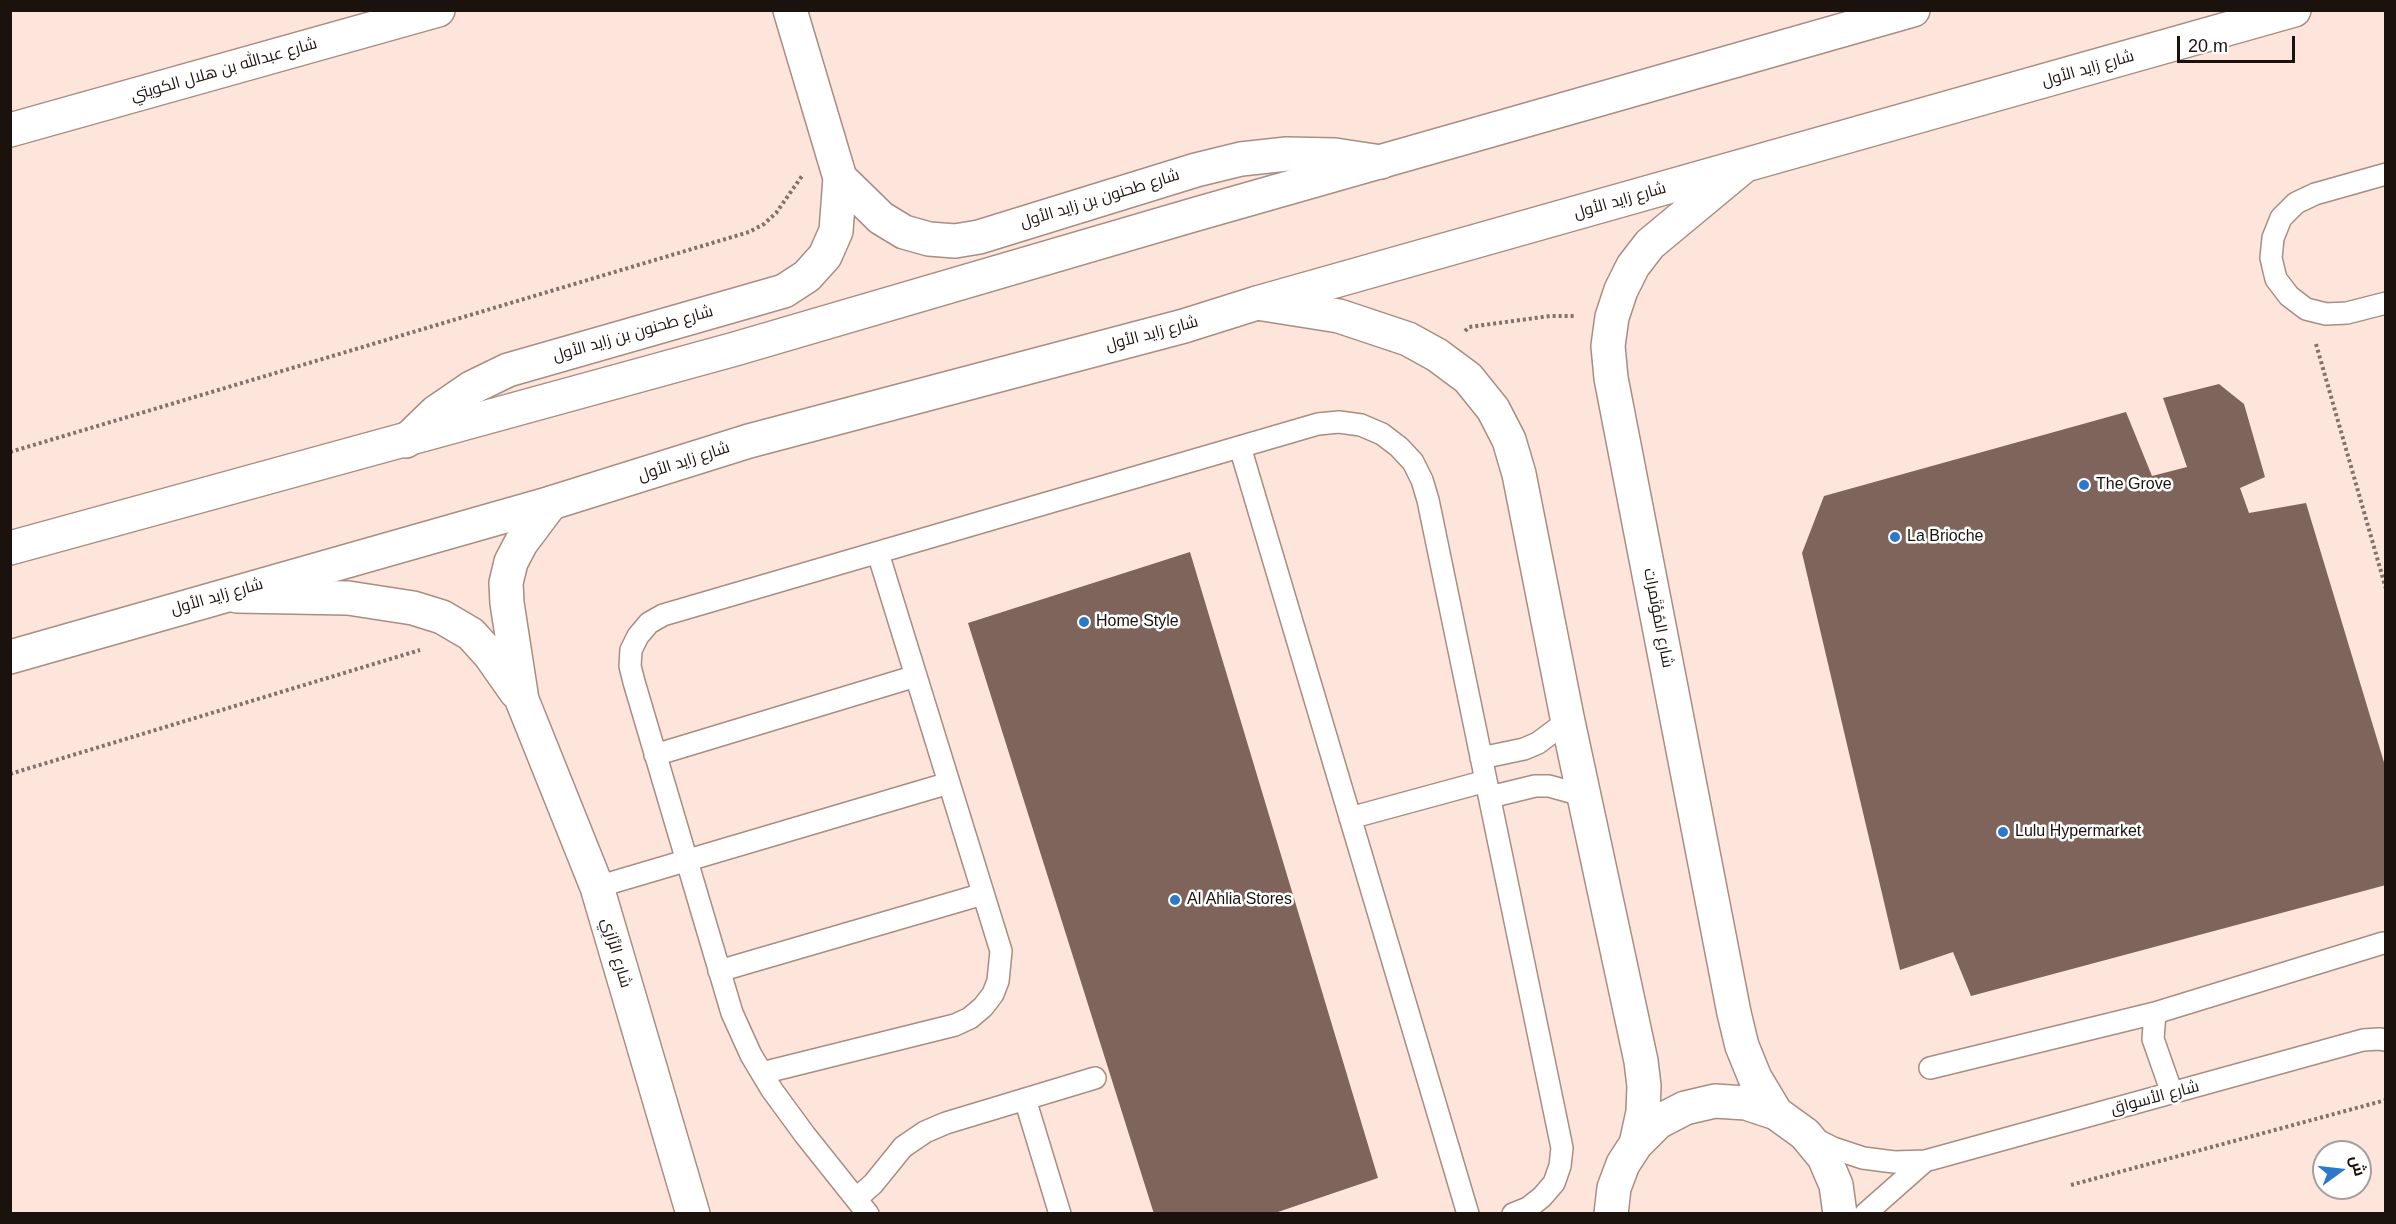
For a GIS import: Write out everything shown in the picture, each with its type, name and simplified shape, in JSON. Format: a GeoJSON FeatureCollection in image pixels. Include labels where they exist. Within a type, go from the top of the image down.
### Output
{"type":"FeatureCollection","features":[{"type":"Feature","properties":{"kind":"street","name":"شارع عبدالله بن هلال الكويتي"},"geometry":{"type":"LineString","coordinates":[[10,130],[438,10]]}},
{"type":"Feature","properties":{"kind":"street","name":"شارع طحنون بن زايد الأول"},"geometry":{"type":"LineString","coordinates":[[406,441],[436,412],[471,388],[508,370],[784,291],[807,276],[825,256],[836,231],[838,171],[790,10]]}},
{"type":"Feature","properties":{"kind":"street"},"geometry":{"type":"LineString","coordinates":[[10,548],[735,349],[1913,10]]}},
{"type":"Feature","properties":{"kind":"street","name":"شارع زايد الأول"},"geometry":{"type":"LineString","coordinates":[[10,657],[551,503],[749,441],[1184,326],[1257,303],[2294,10]]}},
{"type":"Feature","properties":{"kind":"street","name":"شارع طحنون بن زايد الأول"},"geometry":{"type":"LineString","coordinates":[[838,171],[881,218],[904,232],[929,239],[956,242],[980,237],[1196,170],[1241,159],[1287,154],[1335,155],[1381,162]]}},
{"type":"Feature","properties":{"kind":"street","name":"شارع المُؤتَمرات"},"geometry":{"type":"LineString","coordinates":[[1744,166],[1650,244],[1633,266],[1621,290],[1612,317],[1608,346],[1611,378],[1734,1013],[1742,1046],[1755,1078],[1776,1113]]}},
{"type":"Feature","properties":{"kind":"street"},"geometry":{"type":"LineString","coordinates":[[1257,303],[1339,316],[1408,339],[1437,355],[1468,378],[1493,410],[1509,440],[1519,474],[1567,717],[1641,1061],[1644,1086],[1643,1112],[1636,1144]]}},
{"type":"Feature","properties":{"kind":"street","name":"شارع الرَّازِي"},"geometry":{"type":"LineString","coordinates":[[551,503],[521,543],[510,562],[506,583],[509,623],[522,700],[597,887],[693,1214]]}},
{"type":"Feature","properties":{"kind":"street","name":"شارع الرَّازِي"},"geometry":{"type":"LineString","coordinates":[[220,596],[348,598],[413,608],[442,617],[471,634],[490,655],[522,700]]}},
{"type":"Feature","properties":{"kind":"street"},"geometry":{"type":"LineString","coordinates":[[1593,1214],[1613,1201],[1623,1164],[1636,1144],[1658,1122],[1685,1108],[1715,1101],[1746,1103],[1776,1113],[1805,1134],[1824,1157],[1836,1185],[1840,1214]]}},
{"type":"Feature","properties":{"kind":"lane"},"geometry":{"type":"LineString","coordinates":[[2385,174],[2315,194],[2296,203],[2281,218],[2273,238],[2271,258],[2277,279],[2289,296],[2306,309],[2326,314],[2347,313],[2385,303]]}},
{"type":"Feature","properties":{"kind":"lane"},"geometry":{"type":"LineString","coordinates":[[1095,1078],[946,1123],[925,1132],[903,1147],[873,1184],[862,1206],[805,1135],[762,1073],[732,1014],[630,666],[632,650],[638,636],[649,623],[663,615],[1317,424],[1339,422],[1361,425],[1382,434],[1413,462],[1428,500],[1562,1148],[1560,1166],[1554,1183],[1528,1208],[1513,1214]]}},
{"type":"Feature","properties":{"kind":"lane"},"geometry":{"type":"LineString","coordinates":[[1240,447],[1468,1214]]}},
{"type":"Feature","properties":{"kind":"lane"},"geometry":{"type":"LineString","coordinates":[[762,1073],[955,1026],[970,1018],[993,994],[1001,966],[1001,951],[878,553]]}},
{"type":"Feature","properties":{"kind":"lane"},"geometry":{"type":"LineString","coordinates":[[655,755],[916,676]]}},
{"type":"Feature","properties":{"kind":"lane"},"geometry":{"type":"LineString","coordinates":[[1481,758],[1524,749],[1538,743],[1558,728],[1567,717]]}},
{"type":"Feature","properties":{"kind":"lane"},"geometry":{"type":"LineString","coordinates":[[597,887],[949,783]]}},
{"type":"Feature","properties":{"kind":"lane"},"geometry":{"type":"LineString","coordinates":[[1350,818],[1488,789],[1535,786],[1549,786],[1574,793],[1587,803]]}},
{"type":"Feature","properties":{"kind":"lane"},"geometry":{"type":"LineString","coordinates":[[720,971],[983,894]]}},
{"type":"Feature","properties":{"kind":"lane"},"geometry":{"type":"LineString","coordinates":[[1930,1068],[2155,1013],[2383,943]]}},
{"type":"Feature","properties":{"kind":"lane"},"geometry":{"type":"LineString","coordinates":[[2155,1013],[2153,1039],[2172,1093]]}},
{"type":"Feature","properties":{"kind":"lane","name":"شارع الأسواق"},"geometry":{"type":"LineString","coordinates":[[1805,1134],[1833,1148],[1863,1158],[1894,1162],[1925,1161],[2363,1040],[2385,1040]]}},
{"type":"Feature","properties":{"kind":"lane"},"geometry":{"type":"LineString","coordinates":[[1024,1099],[1060,1214]]}},
{"type":"Feature","properties":{"kind":"lane","name":"شارع الأسواق"},"geometry":{"type":"LineString","coordinates":[[1865,1214],[1925,1161]]}},
{"type":"Feature","properties":{"kind":"path"},"geometry":{"type":"LineString","coordinates":[[10,452],[749,232],[764,224],[776,213],[804,173],[838,171]]}},
{"type":"Feature","properties":{"kind":"path"},"geometry":{"type":"LineString","coordinates":[[2306,309],[2385,589]]}},
{"type":"Feature","properties":{"kind":"path"},"geometry":{"type":"LineString","coordinates":[[1437,355],[1469,327],[1550,316],[1612,317]]}},
{"type":"Feature","properties":{"kind":"path"},"geometry":{"type":"LineString","coordinates":[[10,774],[471,634]]}},
{"type":"Feature","properties":{"kind":"path"},"geometry":{"type":"LineString","coordinates":[[2071,1185],[2385,1100]]}},
{"type":"Feature","properties":{"kind":"building"},"geometry":{"type":"Polygon","coordinates":[[[2219,384],[2244,404],[2265,477],[2240,488],[2249,513],[2306,503],[2386,769],[2386,885],[1971,996],[1953,952],[1900,970],[1802,553],[1824,496],[2126,412],[2152,476],[2187,467],[2163,398],[2219,384]]]}},
{"type":"Feature","properties":{"kind":"building","name":"Al Ahlia Stores"},"geometry":{"type":"Polygon","coordinates":[[[1190,552],[1378,1178],[1272,1214],[1154,1214],[968,623],[1190,552]]]}},
{"type":"Feature","properties":{"kind":"place","name":"The Grove"},"geometry":{"type":"Point","coordinates":[2084,485]}},
{"type":"Feature","properties":{"kind":"place","name":"La Brioche"},"geometry":{"type":"Point","coordinates":[1895,537]}},
{"type":"Feature","properties":{"kind":"place","name":"Home Style"},"geometry":{"type":"Point","coordinates":[1084,622]}},
{"type":"Feature","properties":{"kind":"place","name":"Lulu Hypermarket"},"geometry":{"type":"Point","coordinates":[2003,832]}},
{"type":"Feature","properties":{"kind":"place","name":"Al Ahlia Stores"},"geometry":{"type":"Point","coordinates":[1175,900]}}]}
